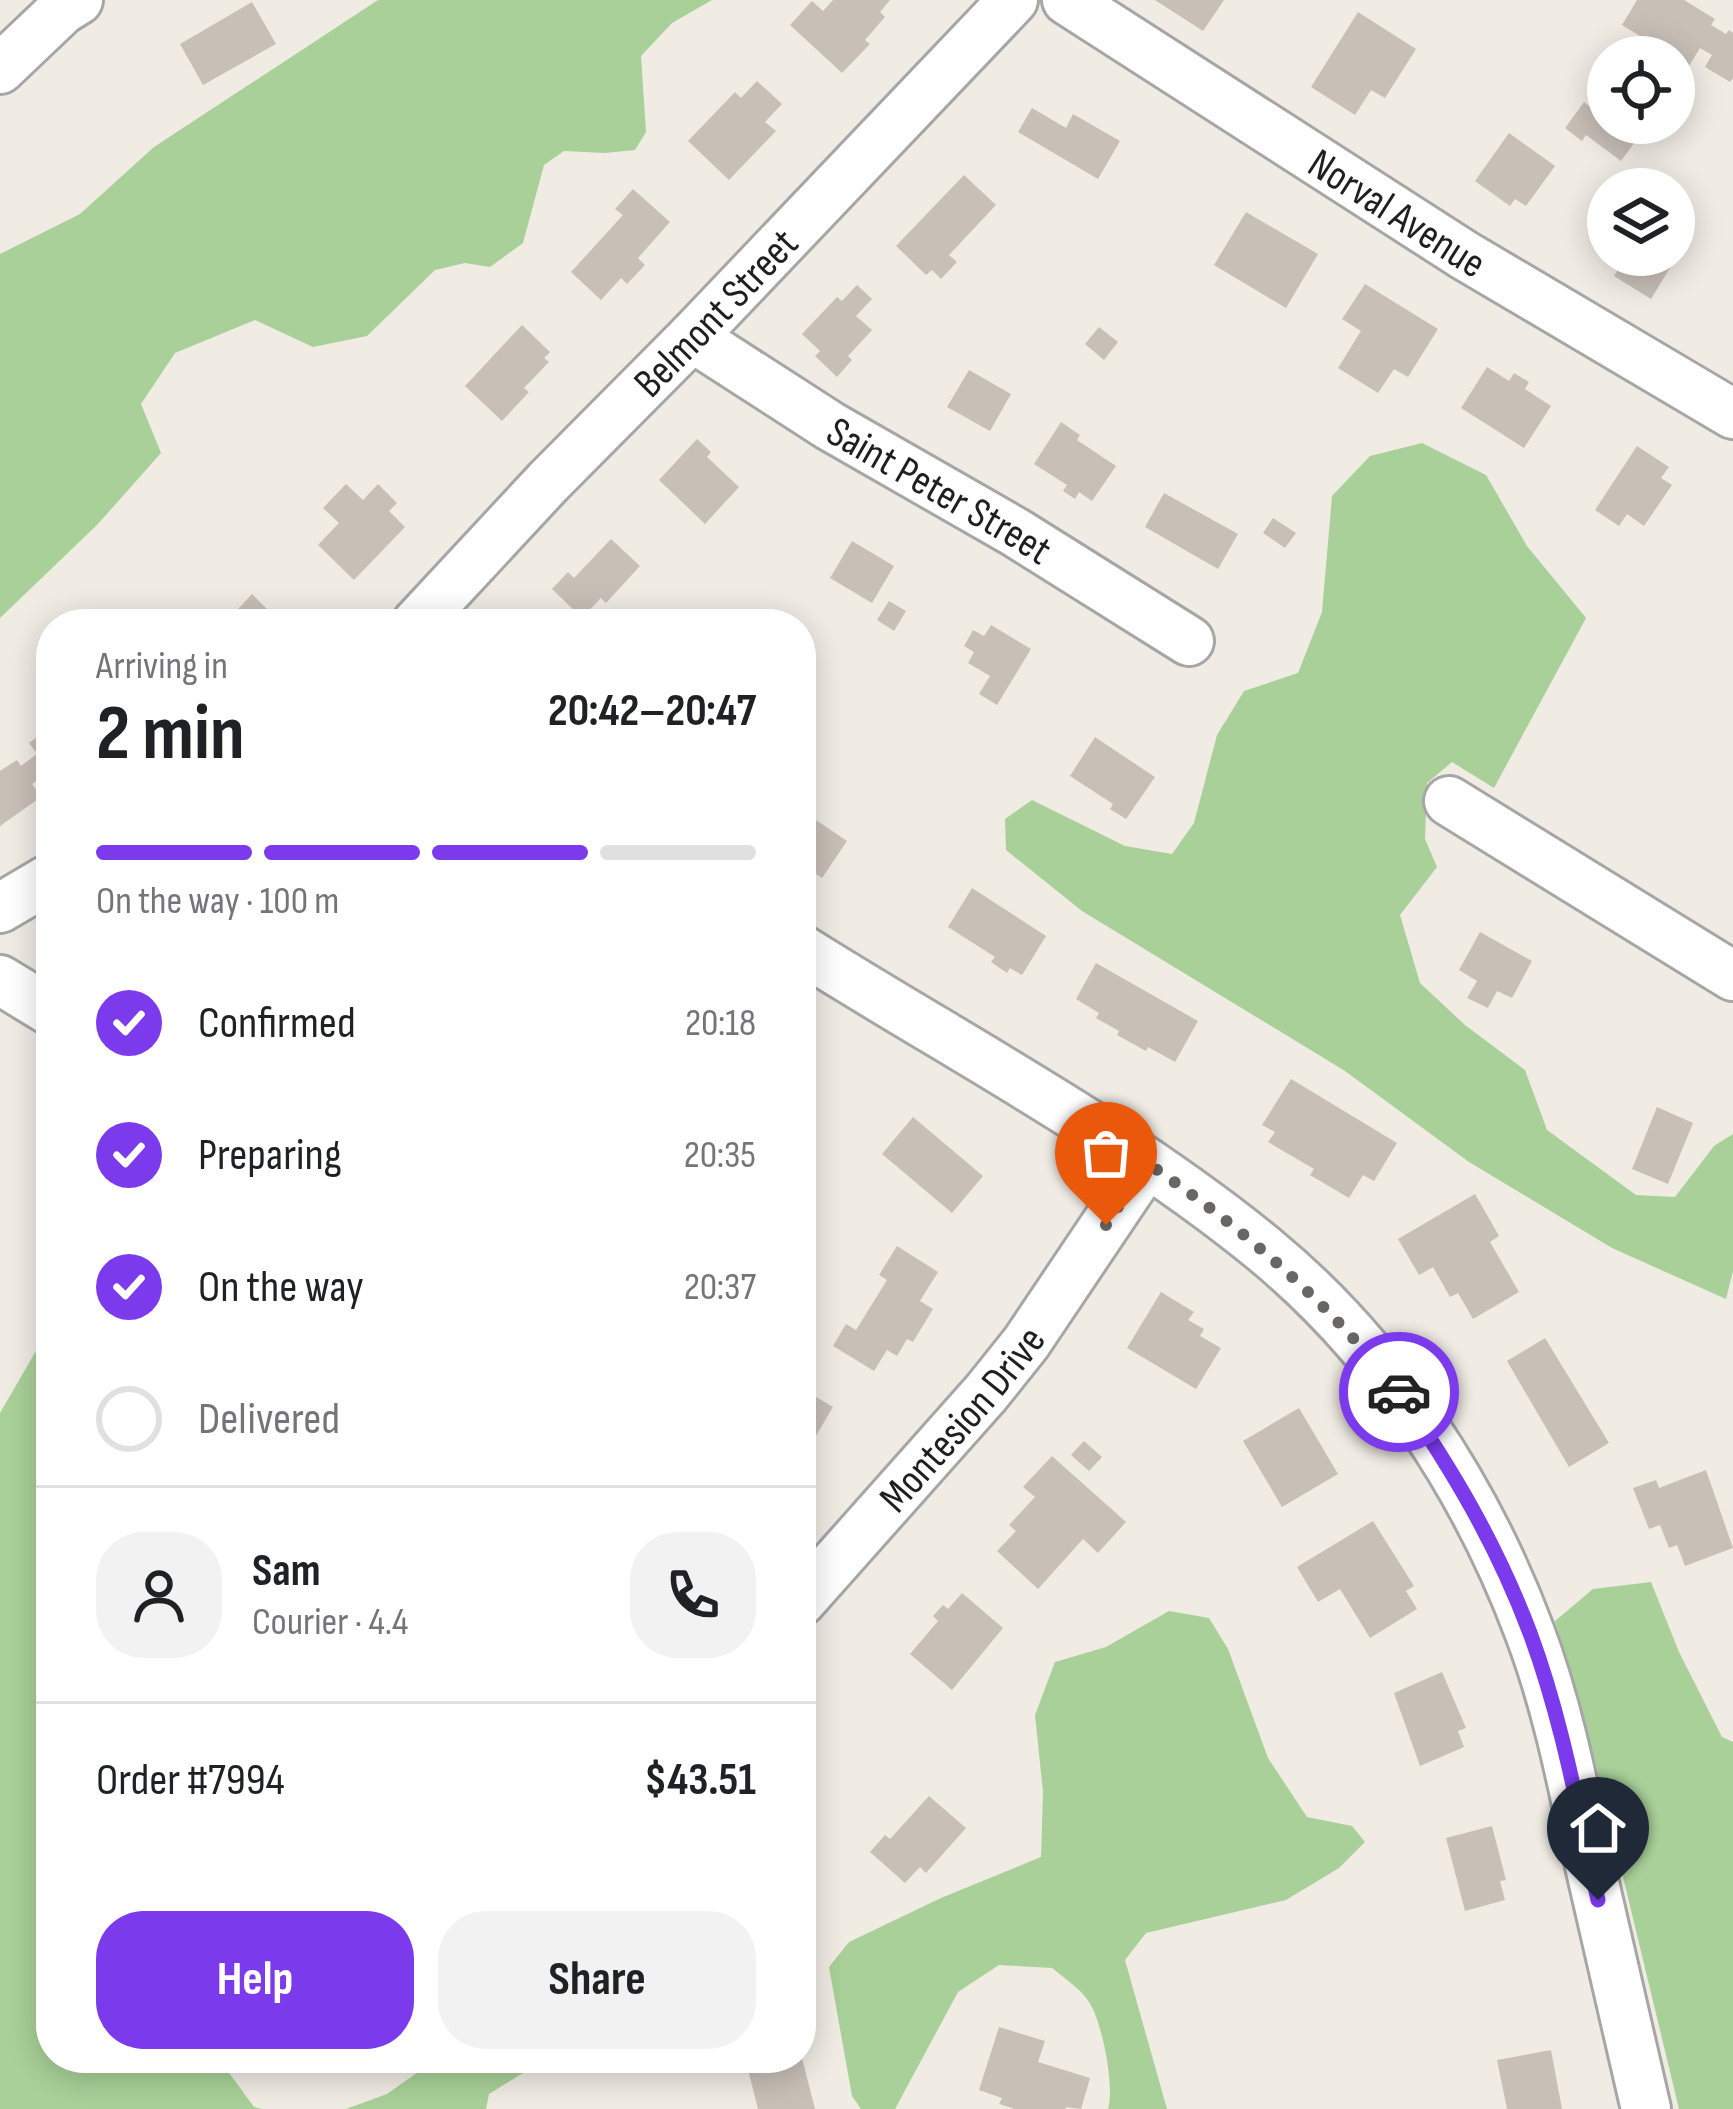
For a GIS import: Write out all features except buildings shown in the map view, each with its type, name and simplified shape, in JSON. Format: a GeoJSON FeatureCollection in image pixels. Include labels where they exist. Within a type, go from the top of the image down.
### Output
{"type":"FeatureCollection","features":[{"type":"Feature","properties":{"kind":"street"},"geometry":{"type":"LineString","coordinates":[[0,69],[78,0]]}},
{"type":"Feature","properties":{"kind":"street","name":"Belmont Street"},"geometry":{"type":"LineString","coordinates":[[430,609],[1012,0]]}},
{"type":"Feature","properties":{"kind":"street","name":"Norval Avenue"},"geometry":{"type":"LineString","coordinates":[[1067,0],[1464,255],[1733,414]]}},
{"type":"Feature","properties":{"kind":"street","name":"Saint Peter Street"},"geometry":{"type":"LineString","coordinates":[[692,338],[1189,641]]}},
{"type":"Feature","properties":{"kind":"street"},"geometry":{"type":"LineString","coordinates":[[1449,801],[1733,976]]}},
{"type":"Feature","properties":{"kind":"street"},"geometry":{"type":"LineString","coordinates":[[0,908],[36,887]]}},
{"type":"Feature","properties":{"kind":"street"},"geometry":{"type":"LineString","coordinates":[[816,958],[1195,1195],[1268,1253],[1336,1317],[1396,1389],[1450,1466],[1494,1548],[1531,1634],[1572,1778],[1646,2109]]}},
{"type":"Feature","properties":{"kind":"street"},"geometry":{"type":"LineString","coordinates":[[0,980],[36,1002]]}},
{"type":"Feature","properties":{"kind":"street","name":"Montesion Drive"},"geometry":{"type":"LineString","coordinates":[[816,1584],[1026,1343],[1147,1163]]}},
{"type":"Feature","properties":{"kind":"green space"},"geometry":{"type":"Polygon","coordinates":[[[378,0],[712,0],[672,23],[641,56],[646,132],[635,150],[564,151],[544,165],[523,243],[490,267],[465,263],[435,270],[367,336],[313,347],[255,320],[175,353],[141,404],[161,453],[97,525],[0,618],[0,254],[80,214],[154,147],[378,0]]]}},
{"type":"Feature","properties":{"kind":"green space"},"geometry":{"type":"Polygon","coordinates":[[[1422,443],[1486,475],[1527,546],[1586,618],[1494,788],[1452,762],[1427,783],[1425,839],[1437,867],[1400,915],[1420,983],[1465,1025],[1525,1070],[1547,1130],[1636,1195],[1675,1197],[1714,1146],[1733,1134],[1733,1271],[1726,1299],[1612,1248],[1469,1162],[1345,1071],[1082,911],[1006,850],[1005,819],[1032,800],[1125,846],[1172,854],[1194,823],[1217,735],[1244,691],[1298,673],[1322,612],[1332,496],[1370,456],[1422,443]]]}},
{"type":"Feature","properties":{"kind":"green space"},"geometry":{"type":"Polygon","coordinates":[[[36,1351],[36,2073],[229,2073],[254,2107],[262,2109],[0,2109],[0,1413],[36,1351]]]}},
{"type":"Feature","properties":{"kind":"green space"},"geometry":{"type":"Polygon","coordinates":[[[1651,1582],[1679,1652],[1722,1737],[1733,1742],[1733,2109],[1679,2109],[1596,1765],[1555,1621],[1593,1589],[1651,1582]]]}},
{"type":"Feature","properties":{"kind":"green space"},"geometry":{"type":"Polygon","coordinates":[[[1169,1611],[1209,1618],[1228,1649],[1268,1758],[1307,1817],[1352,1826],[1365,1842],[1339,1868],[1286,1900],[1146,1933],[1125,1960],[1167,2109],[1108,2109],[1106,2054],[1086,1997],[1052,1968],[999,1965],[958,1992],[895,2109],[861,2109],[852,2096],[829,1967],[849,1942],[1041,1857],[1043,1792],[1035,1715],[1055,1662],[1106,1647],[1169,1611]]]}},
{"type":"Feature","properties":{"kind":"green space"},"geometry":{"type":"Polygon","coordinates":[[[417,2073],[523,2073],[489,2094],[486,2109],[346,2109],[387,2094],[417,2073]]]}},
{"type":"Feature","properties":{"kind":"way so far"},"geometry":{"type":"LineString","coordinates":[[1106,1225],[1147,1163],[1268,1253],[1336,1317],[1399,1392]]}},
{"type":"Feature","properties":{"kind":"route"},"geometry":{"type":"LineString","coordinates":[[1399,1392],[1450,1466],[1494,1548],[1531,1634],[1572,1778],[1598,1900]]}}]}
